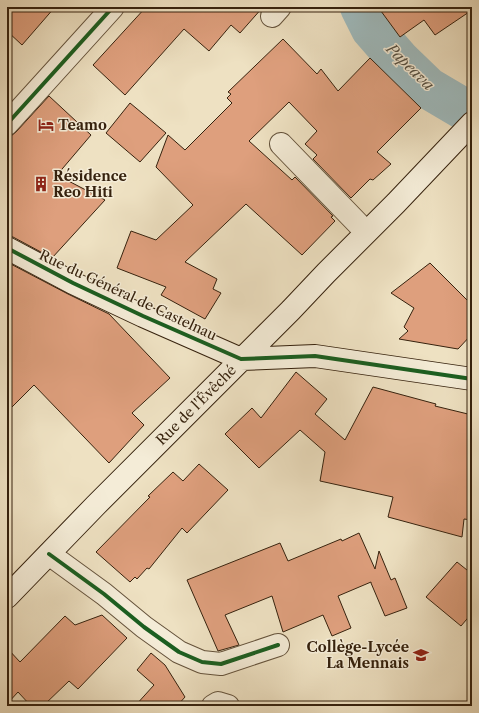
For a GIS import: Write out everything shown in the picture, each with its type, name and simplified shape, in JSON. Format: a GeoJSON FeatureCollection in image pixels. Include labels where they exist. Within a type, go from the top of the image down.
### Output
{"type":"FeatureCollection","features":[{"type":"Feature","properties":{"kind":"main road"},"geometry":{"type":"LineString","coordinates":[[7,124],[113,7]]}},
{"type":"Feature","properties":{"kind":"main road","name":"Rue de l'Évêché"},"geometry":{"type":"LineString","coordinates":[[7,597],[96,505],[396,203],[470,125]]}},
{"type":"Feature","properties":{"kind":"main road"},"geometry":{"type":"LineString","coordinates":[[281,144],[366,232]]}},
{"type":"Feature","properties":{"kind":"main road","name":"Rue du Général de Castelnau"},"geometry":{"type":"LineString","coordinates":[[7,248],[143,316],[241,360]]}},
{"type":"Feature","properties":{"kind":"main road"},"geometry":{"type":"LineString","coordinates":[[241,360],[316,356],[472,379]]}},
{"type":"Feature","properties":{"kind":"main road"},"geometry":{"type":"LineString","coordinates":[[48,554],[104,594],[144,627],[179,652],[202,662],[221,664],[278,645]]}},
{"type":"Feature","properties":{"kind":"main road"},"geometry":{"type":"LineString","coordinates":[[213,706],[218,703],[228,706]]}},
{"type":"Feature","properties":{"kind":"building"},"geometry":{"type":"Polygon","coordinates":[[[7,7],[55,7],[22,45],[7,31],[7,7]]]}},
{"type":"Feature","properties":{"kind":"building"},"geometry":{"type":"Polygon","coordinates":[[[146,7],[263,7],[240,33],[231,25],[209,51],[184,29],[125,95],[93,65],[146,7]]]}},
{"type":"Feature","properties":{"kind":"building"},"geometry":{"type":"Polygon","coordinates":[[[378,7],[472,7],[472,10],[435,35],[424,20],[400,37],[378,7]]]}},
{"type":"Feature","properties":{"kind":"building"},"geometry":{"type":"Polygon","coordinates":[[[283,39],[317,74],[321,69],[338,91],[370,58],[421,108],[377,152],[391,164],[373,180],[370,179],[351,198],[313,159],[317,155],[305,144],[317,131],[289,102],[249,141],[292,180],[295,177],[333,216],[331,217],[335,221],[302,255],[246,204],[185,262],[217,279],[213,289],[221,293],[205,319],[161,295],[166,287],[117,268],[131,231],[156,240],[193,205],[156,167],[168,135],[185,150],[232,103],[227,98],[231,94],[228,92],[283,39]]]}},
{"type":"Feature","properties":{"kind":"building"},"geometry":{"type":"Polygon","coordinates":[[[49,96],[91,135],[57,175],[105,200],[52,258],[13,237],[7,236],[7,136],[11,136],[16,132],[49,96]]]}},
{"type":"Feature","properties":{"kind":"building"},"geometry":{"type":"Polygon","coordinates":[[[130,103],[166,133],[140,162],[106,133],[130,103]]]}},
{"type":"Feature","properties":{"kind":"building"},"geometry":{"type":"Polygon","coordinates":[[[7,262],[109,314],[170,378],[132,413],[144,425],[109,463],[34,385],[7,412],[7,262]]]}},
{"type":"Feature","properties":{"kind":"building"},"geometry":{"type":"Polygon","coordinates":[[[430,263],[472,305],[472,334],[458,349],[399,339],[408,331],[404,327],[414,308],[391,293],[430,263]]]}},
{"type":"Feature","properties":{"kind":"building"},"geometry":{"type":"Polygon","coordinates":[[[296,372],[327,399],[315,414],[345,440],[373,387],[436,404],[435,406],[472,415],[472,520],[464,519],[462,537],[388,517],[393,497],[320,481],[325,452],[300,430],[259,468],[225,434],[252,408],[261,418],[296,372]]]}},
{"type":"Feature","properties":{"kind":"building"},"geometry":{"type":"Polygon","coordinates":[[[199,464],[228,490],[187,533],[182,528],[149,569],[147,568],[137,579],[135,577],[130,582],[96,552],[150,497],[148,496],[173,472],[183,481],[199,464]]]}},
{"type":"Feature","properties":{"kind":"building"},"geometry":{"type":"Polygon","coordinates":[[[359,533],[375,569],[379,551],[391,580],[395,578],[407,608],[385,616],[371,582],[338,596],[351,628],[332,636],[323,615],[283,632],[272,596],[225,615],[239,645],[218,651],[187,580],[280,543],[288,561],[341,539],[342,541],[359,533]]]}},
{"type":"Feature","properties":{"kind":"building"},"geometry":{"type":"Polygon","coordinates":[[[457,562],[472,574],[472,613],[461,626],[426,597],[457,562]]]}},
{"type":"Feature","properties":{"kind":"building"},"geometry":{"type":"Polygon","coordinates":[[[102,615],[127,638],[78,689],[69,681],[43,706],[31,706],[18,692],[7,704],[7,648],[20,662],[65,616],[75,625],[102,615]]]}},
{"type":"Feature","properties":{"kind":"building"},"geometry":{"type":"Polygon","coordinates":[[[151,653],[165,665],[185,697],[177,706],[135,706],[154,685],[137,670],[151,653]]]}},
{"type":"Feature","properties":{"kind":"waterway","name":"Papeava"},"geometry":{"type":"LineString","coordinates":[[361,7],[372,29],[399,60],[428,88],[472,114]]}},
{"type":"Feature","properties":{"kind":"cycle path"},"geometry":{"type":"LineString","coordinates":[[7,124],[113,7]]}},
{"type":"Feature","properties":{"kind":"cycle path"},"geometry":{"type":"LineString","coordinates":[[7,248],[73,283],[143,316],[241,359],[315,356],[472,379]]}},
{"type":"Feature","properties":{"kind":"cycle path"},"geometry":{"type":"LineString","coordinates":[[49,554],[179,652],[202,662],[221,664],[278,645]]}},
{"type":"Feature","properties":{"kind":"place","name":"Teamo"},"geometry":{"type":"Point","coordinates":[46,125]}},
{"type":"Feature","properties":{"kind":"place","name":"Résidence Reo Hiti"},"geometry":{"type":"Point","coordinates":[41,184]}},
{"type":"Feature","properties":{"kind":"place","name":"Collège-Lycée La Mennais"},"geometry":{"type":"Point","coordinates":[421,655]}}]}
